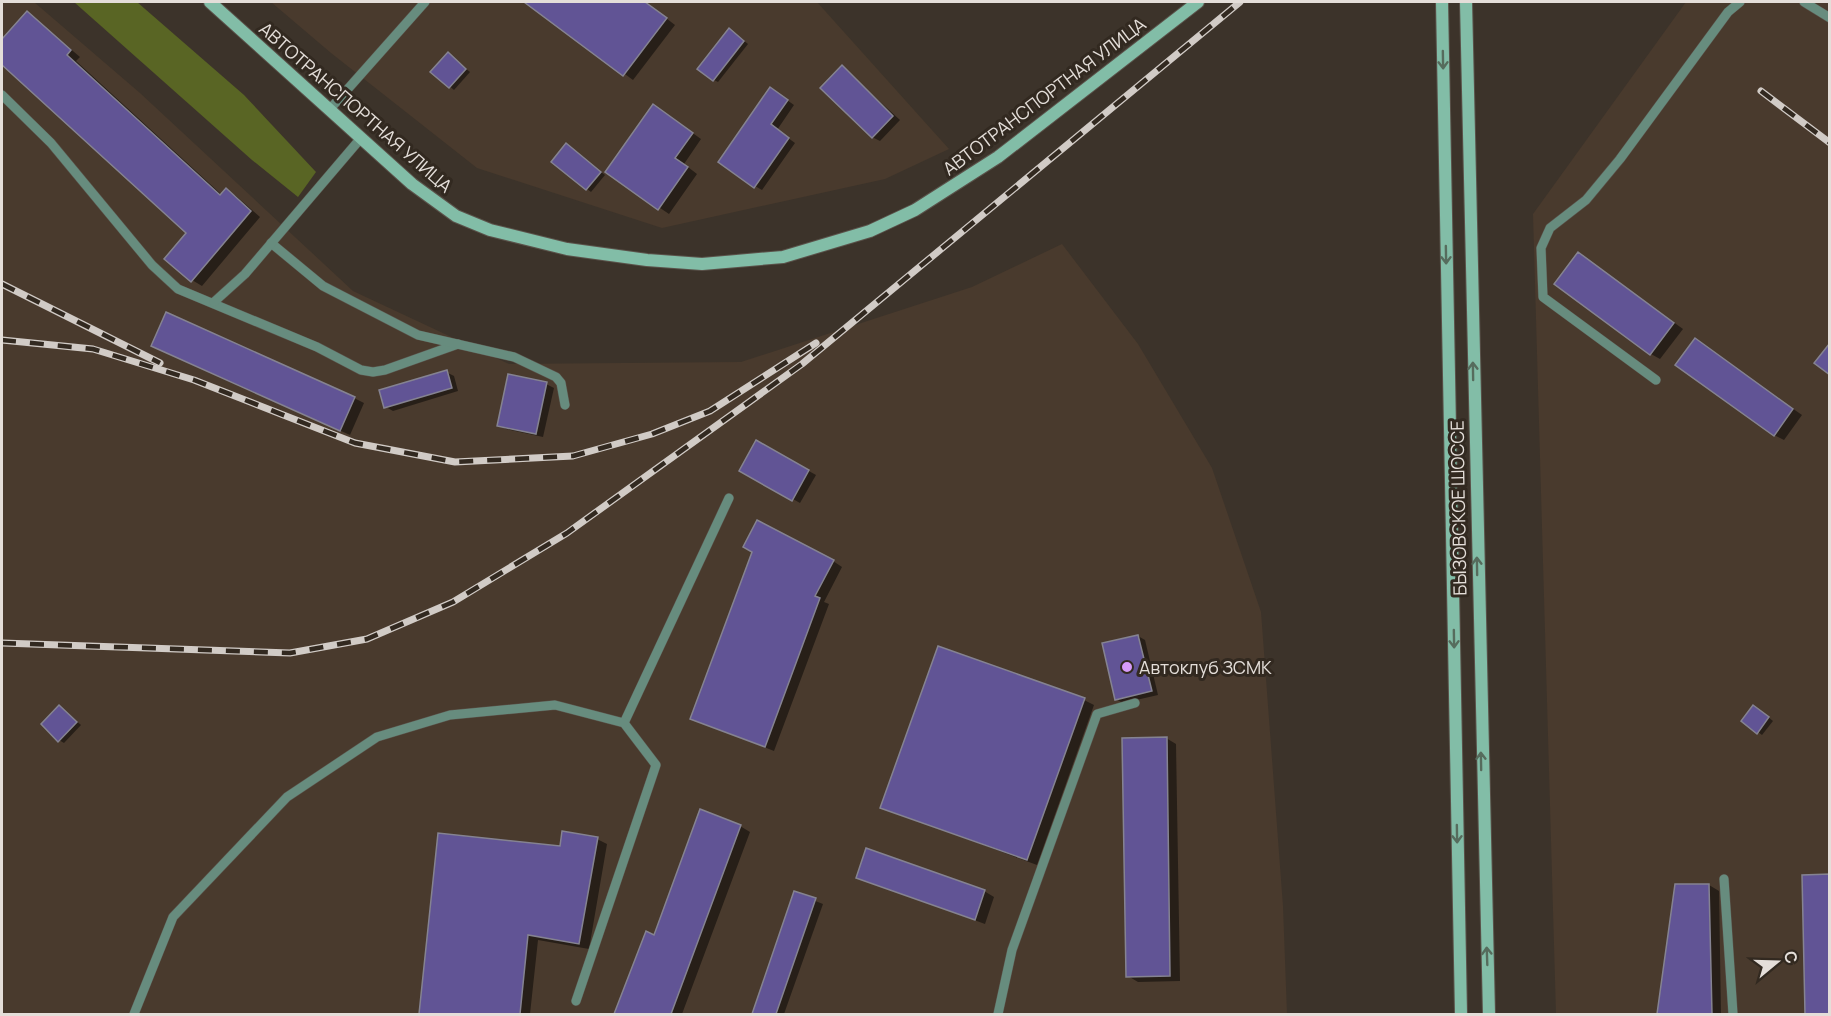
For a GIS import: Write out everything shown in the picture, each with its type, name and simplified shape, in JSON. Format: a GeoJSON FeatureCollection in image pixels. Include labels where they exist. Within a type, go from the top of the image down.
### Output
{"type":"FeatureCollection","features":[{"type":"Feature","properties":{"kind":"main road","name":"АВТОТРАНСПОРТНАЯ УЛИЦА"},"geometry":{"type":"LineString","coordinates":[[210,2],[361,138],[437,203],[456,216],[500,233],[567,249],[658,261],[702,264],[783,257],[870,231],[950,190],[998,157],[1198,2]]}},
{"type":"Feature","properties":{"kind":"main road","name":"БЫЗОВСКОЕ ШОССЕ"},"geometry":{"type":"LineString","coordinates":[[1442,2],[1461,1014]]}},
{"type":"Feature","properties":{"kind":"main road","name":"БЫЗОВСКОЕ ШОССЕ"},"geometry":{"type":"LineString","coordinates":[[1466,2],[1489,1014]]}},
{"type":"Feature","properties":{"kind":"lane"},"geometry":{"type":"LineString","coordinates":[[330,110],[425,2]]}},
{"type":"Feature","properties":{"kind":"lane"},"geometry":{"type":"LineString","coordinates":[[1656,380],[1543,297],[1541,248],[1550,228],[1586,200],[1620,159],[1728,12],[1740,2]]}},
{"type":"Feature","properties":{"kind":"lane"},"geometry":{"type":"LineString","coordinates":[[1804,2],[1830,18]]}},
{"type":"Feature","properties":{"kind":"lane"},"geometry":{"type":"LineString","coordinates":[[2,95],[51,143],[152,265],[178,289],[317,347],[361,370],[385,370],[458,344]]}},
{"type":"Feature","properties":{"kind":"lane"},"geometry":{"type":"LineString","coordinates":[[214,303],[245,274],[361,138]]}},
{"type":"Feature","properties":{"kind":"lane"},"geometry":{"type":"LineString","coordinates":[[271,243],[323,286],[418,335],[514,357],[556,377],[561,383],[565,405]]}},
{"type":"Feature","properties":{"kind":"lane"},"geometry":{"type":"LineString","coordinates":[[624,723],[729,498]]}},
{"type":"Feature","properties":{"kind":"lane"},"geometry":{"type":"LineString","coordinates":[[998,1014],[1012,950],[1097,714],[1135,703]]}},
{"type":"Feature","properties":{"kind":"lane"},"geometry":{"type":"LineString","coordinates":[[134,1014],[173,917],[287,797],[377,736],[450,715],[555,705],[624,723],[656,765],[576,1001]]}},
{"type":"Feature","properties":{"kind":"lane"},"geometry":{"type":"LineString","coordinates":[[1724,879],[1733,1014]]}},
{"type":"Feature","properties":{"kind":"shaded area"},"geometry":{"type":"Polygon","coordinates":[[[2,2],[34,2],[140,93],[353,291],[509,364],[741,362],[972,287],[1062,244],[1138,344],[1212,468],[1261,612],[1283,906],[1287,1014],[2,1014],[2,2]]]}},
{"type":"Feature","properties":{"kind":"shaded area"},"geometry":{"type":"Polygon","coordinates":[[[271,2],[817,2],[949,149],[885,179],[662,228],[477,168],[331,53],[271,2]]]}},
{"type":"Feature","properties":{"kind":"shaded area"},"geometry":{"type":"Polygon","coordinates":[[[1686,2],[1829,2],[1829,1014],[1556,1014],[1533,214],[1686,2]]]}},
{"type":"Feature","properties":{"kind":"green space"},"geometry":{"type":"Polygon","coordinates":[[[74,2],[137,2],[244,95],[316,172],[298,197],[252,160],[74,2]]]}},
{"type":"Feature","properties":{"kind":"building"},"geometry":{"type":"Polygon","coordinates":[[[524,2],[645,2],[667,18],[623,76],[524,2]]]}},
{"type":"Feature","properties":{"kind":"building"},"geometry":{"type":"Polygon","coordinates":[[[27,11],[71,50],[67,55],[220,195],[226,188],[251,211],[191,282],[164,259],[186,233],[2,65],[2,39],[27,11]]]}},
{"type":"Feature","properties":{"kind":"building"},"geometry":{"type":"Polygon","coordinates":[[[729,28],[744,41],[713,81],[697,69],[729,28]]]}},
{"type":"Feature","properties":{"kind":"building"},"geometry":{"type":"Polygon","coordinates":[[[448,52],[466,69],[449,88],[430,72],[448,52]]]}},
{"type":"Feature","properties":{"kind":"building"},"geometry":{"type":"Polygon","coordinates":[[[842,65],[893,116],[872,138],[820,88],[842,65]]]}},
{"type":"Feature","properties":{"kind":"building"},"geometry":{"type":"Polygon","coordinates":[[[770,87],[788,100],[771,124],[789,138],[754,188],[718,162],[770,87]]]}},
{"type":"Feature","properties":{"kind":"building"},"geometry":{"type":"Polygon","coordinates":[[[653,104],[693,133],[675,158],[688,167],[658,210],[605,172],[653,104]]]}},
{"type":"Feature","properties":{"kind":"building"},"geometry":{"type":"Polygon","coordinates":[[[566,143],[601,172],[586,190],[551,162],[566,143]]]}},
{"type":"Feature","properties":{"kind":"building"},"geometry":{"type":"Polygon","coordinates":[[[1578,252],[1674,323],[1650,355],[1554,284],[1578,252]]]}},
{"type":"Feature","properties":{"kind":"building"},"geometry":{"type":"Polygon","coordinates":[[[166,312],[355,397],[340,431],[151,346],[166,312]]]}},
{"type":"Feature","properties":{"kind":"building"},"geometry":{"type":"Polygon","coordinates":[[[1695,338],[1793,409],[1774,436],[1675,365],[1695,338]]]}},
{"type":"Feature","properties":{"kind":"building"},"geometry":{"type":"Polygon","coordinates":[[[1830,343],[1830,375],[1814,363],[1830,343]]]}},
{"type":"Feature","properties":{"kind":"building"},"geometry":{"type":"Polygon","coordinates":[[[447,370],[452,388],[384,408],[379,390],[447,370]]]}},
{"type":"Feature","properties":{"kind":"building"},"geometry":{"type":"Polygon","coordinates":[[[508,374],[547,382],[536,434],[497,426],[508,374]]]}},
{"type":"Feature","properties":{"kind":"building"},"geometry":{"type":"Polygon","coordinates":[[[756,440],[809,470],[792,501],[739,471],[756,440]]]}},
{"type":"Feature","properties":{"kind":"building"},"geometry":{"type":"Polygon","coordinates":[[[757,520],[834,560],[815,596],[820,598],[765,747],[690,719],[752,552],[743,547],[757,520]]]}},
{"type":"Feature","properties":{"kind":"building","name":"Автоклуб ЗСМК"},"geometry":{"type":"Polygon","coordinates":[[[1138,635],[1152,691],[1115,700],[1102,643],[1138,635]]]}},
{"type":"Feature","properties":{"kind":"building"},"geometry":{"type":"Polygon","coordinates":[[[938,646],[1085,698],[1027,860],[880,808],[938,646]]]}},
{"type":"Feature","properties":{"kind":"building"},"geometry":{"type":"Polygon","coordinates":[[[59,705],[77,722],[58,742],[41,724],[59,705]]]}},
{"type":"Feature","properties":{"kind":"building"},"geometry":{"type":"Polygon","coordinates":[[[1753,705],[1769,717],[1757,734],[1741,721],[1753,705]]]}},
{"type":"Feature","properties":{"kind":"building"},"geometry":{"type":"Polygon","coordinates":[[[1167,737],[1170,976],[1126,977],[1122,738],[1167,737]]]}},
{"type":"Feature","properties":{"kind":"building"},"geometry":{"type":"Polygon","coordinates":[[[700,809],[741,825],[671,1014],[614,1014],[646,931],[654,935],[700,809]]]}},
{"type":"Feature","properties":{"kind":"building"},"geometry":{"type":"Polygon","coordinates":[[[562,831],[598,837],[579,944],[528,935],[520,1014],[419,1014],[438,833],[560,846],[562,831]]]}},
{"type":"Feature","properties":{"kind":"building"},"geometry":{"type":"Polygon","coordinates":[[[866,848],[985,890],[975,920],[856,878],[866,848]]]}},
{"type":"Feature","properties":{"kind":"building"},"geometry":{"type":"Polygon","coordinates":[[[1830,874],[1830,1014],[1805,1014],[1802,875],[1830,874]]]}},
{"type":"Feature","properties":{"kind":"building"},"geometry":{"type":"Polygon","coordinates":[[[1675,884],[1709,884],[1712,1014],[1657,1014],[1675,884]]]}},
{"type":"Feature","properties":{"kind":"building"},"geometry":{"type":"Polygon","coordinates":[[[794,891],[816,898],[776,1014],[752,1014],[794,891]]]}},
{"type":"Feature","properties":{"kind":"railway"},"geometry":{"type":"LineString","coordinates":[[2,643],[290,653],[367,639],[453,602],[567,533],[802,364],[1240,2]]}},
{"type":"Feature","properties":{"kind":"railway"},"geometry":{"type":"LineString","coordinates":[[1761,91],[1830,143]]}},
{"type":"Feature","properties":{"kind":"railway"},"geometry":{"type":"LineString","coordinates":[[2,284],[160,363]]}},
{"type":"Feature","properties":{"kind":"railway"},"geometry":{"type":"LineString","coordinates":[[2,340],[93,349],[194,380],[355,443],[455,462],[573,456],[652,434],[710,411],[816,343]]}},
{"type":"Feature","properties":{"kind":"place","name":"Автоклуб ЗСМК"},"geometry":{"type":"Point","coordinates":[1127,667]}}]}
